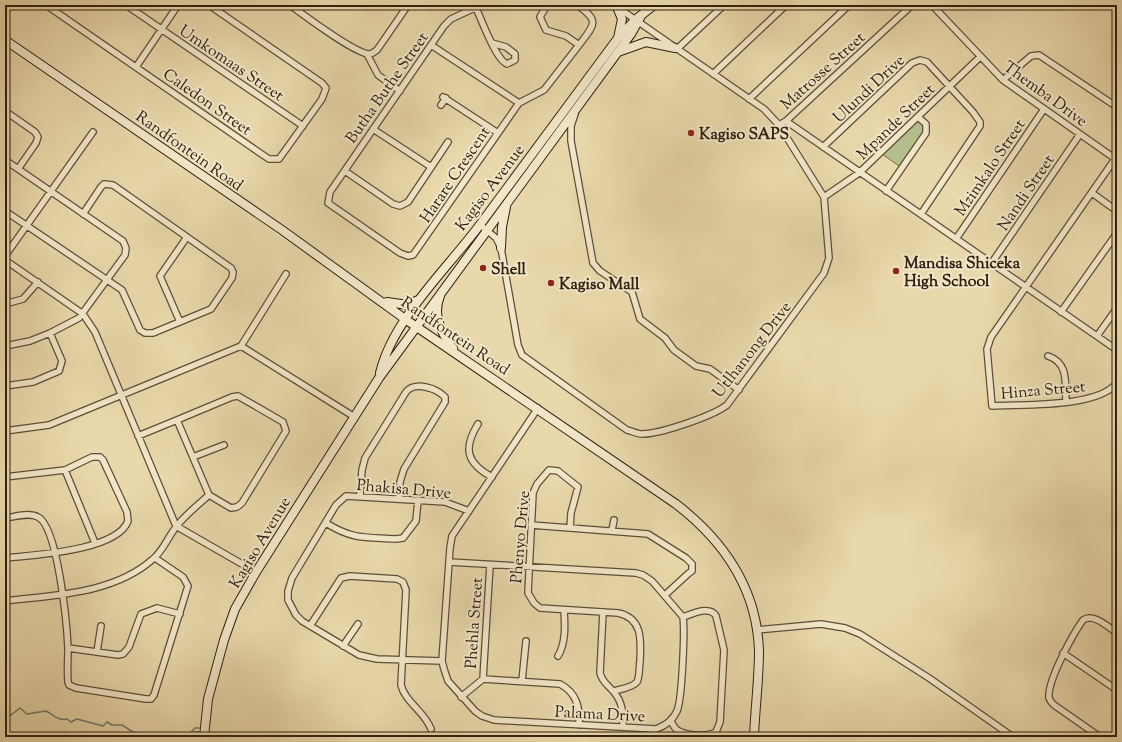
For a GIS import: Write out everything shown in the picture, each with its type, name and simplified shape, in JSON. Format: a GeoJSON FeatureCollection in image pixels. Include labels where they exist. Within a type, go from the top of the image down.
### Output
{"type":"FeatureCollection","features":[{"type":"Feature","properties":{"kind":"street","name":"Caledon Street"},"geometry":{"type":"LineString","coordinates":[[46,5],[269,159],[279,159],[282,157],[325,94],[326,88],[319,81],[209,5]]}},
{"type":"Feature","properties":{"kind":"street","name":"Umkomaas Street"},"geometry":{"type":"LineString","coordinates":[[126,5],[303,126]]}},
{"type":"Feature","properties":{"kind":"street"},"geometry":{"type":"LineString","coordinates":[[136,67],[178,5]]}},
{"type":"Feature","properties":{"kind":"street"},"geometry":{"type":"LineString","coordinates":[[290,5],[354,48],[367,54],[373,53],[377,50],[408,5]]}},
{"type":"Feature","properties":{"kind":"street"},"geometry":{"type":"LineString","coordinates":[[547,5],[540,18],[546,30],[566,36],[579,45]]}},
{"type":"Feature","properties":{"kind":"street"},"geometry":{"type":"LineString","coordinates":[[431,45],[519,103],[544,90],[579,45],[593,23],[590,15],[577,5]]}},
{"type":"Feature","properties":{"kind":"street"},"geometry":{"type":"LineString","coordinates":[[638,19],[654,5]]}},
{"type":"Feature","properties":{"kind":"street"},"geometry":{"type":"LineString","coordinates":[[617,53],[646,42],[676,48],[724,5]]}},
{"type":"Feature","properties":{"kind":"street"},"geometry":{"type":"LineString","coordinates":[[712,74],[786,5]]}},
{"type":"Feature","properties":{"kind":"street"},"geometry":{"type":"LineString","coordinates":[[749,99],[849,5]]}},
{"type":"Feature","properties":{"kind":"street","name":"Matrosse Street"},"geometry":{"type":"LineString","coordinates":[[786,121],[912,5]]}},
{"type":"Feature","properties":{"kind":"street","name":"Themba Drive"},"geometry":{"type":"LineString","coordinates":[[932,5],[1003,80],[1117,158]]}},
{"type":"Feature","properties":{"kind":"street"},"geometry":{"type":"LineString","coordinates":[[479,6],[492,43]]}},
{"type":"Feature","properties":{"kind":"street","name":"Butha Buthe Street"},"geometry":{"type":"LineString","coordinates":[[328,200],[330,192],[447,22],[479,6]]}},
{"type":"Feature","properties":{"kind":"street"},"geometry":{"type":"LineString","coordinates":[[616,6],[622,19],[618,38]]}},
{"type":"Feature","properties":{"kind":"street","name":"Utlhanong Drive"},"geometry":{"type":"LineString","coordinates":[[479,225],[496,238],[500,248],[518,345],[522,355],[627,430],[636,433],[648,433],[705,417],[722,409],[740,390],[827,267],[828,233],[824,197],[779,125],[764,109],[712,74],[638,19],[616,6]]}},
{"type":"Feature","properties":{"kind":"street","name":"Kagiso Avenue"},"geometry":{"type":"LineString","coordinates":[[378,378],[390,343],[405,319],[479,225],[618,38],[638,19]]}},
{"type":"Feature","properties":{"kind":"street","name":"Kagiso Avenue"},"geometry":{"type":"LineString","coordinates":[[204,737],[208,699],[224,640],[235,609],[256,572],[378,378],[617,53],[638,19]]}},
{"type":"Feature","properties":{"kind":"street","name":"Randfontein Road"},"geometry":{"type":"LineString","coordinates":[[5,40],[382,301],[405,319],[538,408],[676,504],[710,534],[735,567],[750,603],[756,630],[759,652],[754,737]]}},
{"type":"Feature","properties":{"kind":"street"},"geometry":{"type":"LineString","coordinates":[[367,54],[378,75],[400,91]]}},
{"type":"Feature","properties":{"kind":"street"},"geometry":{"type":"LineString","coordinates":[[1003,80],[1031,56],[1039,54],[1117,107]]}},
{"type":"Feature","properties":{"kind":"street","name":"Mpande Street"},"geometry":{"type":"LineString","coordinates":[[824,197],[859,173],[980,57]]}},
{"type":"Feature","properties":{"kind":"street","name":"Ulundi Drive"},"geometry":{"type":"LineString","coordinates":[[823,147],[916,61],[920,60],[927,62],[949,88],[973,112],[980,122],[980,126],[977,134],[921,214]]}},
{"type":"Feature","properties":{"kind":"street"},"geometry":{"type":"LineString","coordinates":[[441,106],[445,98],[498,133]]}},
{"type":"Feature","properties":{"kind":"street","name":"Harare Crescent"},"geometry":{"type":"LineString","coordinates":[[328,200],[330,206],[400,253],[408,256],[417,252],[519,103]]}},
{"type":"Feature","properties":{"kind":"street"},"geometry":{"type":"LineString","coordinates":[[580,103],[571,126],[571,145],[593,263],[600,270],[632,292],[640,318],[665,338],[674,350],[696,366],[710,369],[740,390]]}},
{"type":"Feature","properties":{"kind":"street","name":"Mzimkalo Street"},"geometry":{"type":"LineString","coordinates":[[956,239],[1044,109]]}},
{"type":"Feature","properties":{"kind":"street"},"geometry":{"type":"LineString","coordinates":[[5,111],[35,132],[38,138],[18,170]]}},
{"type":"Feature","properties":{"kind":"street"},"geometry":{"type":"LineString","coordinates":[[886,191],[926,134],[926,124],[918,117]]}},
{"type":"Feature","properties":{"kind":"street"},"geometry":{"type":"LineString","coordinates":[[779,125],[786,121],[859,173],[921,214],[1117,350]]}},
{"type":"Feature","properties":{"kind":"street"},"geometry":{"type":"LineString","coordinates":[[373,129],[431,167]]}},
{"type":"Feature","properties":{"kind":"street"},"geometry":{"type":"LineString","coordinates":[[5,256],[93,132]]}},
{"type":"Feature","properties":{"kind":"street","name":"Nandi Street"},"geometry":{"type":"LineString","coordinates":[[991,264],[1080,134]]}},
{"type":"Feature","properties":{"kind":"street"},"geometry":{"type":"LineString","coordinates":[[345,171],[393,204],[400,206],[408,202],[448,142]]}},
{"type":"Feature","properties":{"kind":"street"},"geometry":{"type":"LineString","coordinates":[[1026,288],[1117,158]]}},
{"type":"Feature","properties":{"kind":"street"},"geometry":{"type":"LineString","coordinates":[[5,160],[126,244],[125,255],[83,314],[69,324],[50,333],[24,343],[5,346]]}},
{"type":"Feature","properties":{"kind":"street"},"geometry":{"type":"LineString","coordinates":[[5,211],[108,280],[124,293],[142,332],[153,333],[214,306],[233,275],[231,268],[109,183],[101,187],[83,214]]}},
{"type":"Feature","properties":{"kind":"street"},"geometry":{"type":"LineString","coordinates":[[1092,193],[1117,211]]}},
{"type":"Feature","properties":{"kind":"street"},"geometry":{"type":"LineString","coordinates":[[500,248],[503,221],[508,201]]}},
{"type":"Feature","properties":{"kind":"street"},"geometry":{"type":"LineString","coordinates":[[1062,312],[1117,233]]}},
{"type":"Feature","properties":{"kind":"street"},"geometry":{"type":"LineString","coordinates":[[180,322],[160,276],[187,237]]}},
{"type":"Feature","properties":{"kind":"street"},"geometry":{"type":"LineString","coordinates":[[5,260],[83,314],[95,332],[120,395],[176,526],[256,572]]}},
{"type":"Feature","properties":{"kind":"street"},"geometry":{"type":"LineString","coordinates":[[5,431],[49,425],[241,346],[286,274]]}},
{"type":"Feature","properties":{"kind":"street"},"geometry":{"type":"LineString","coordinates":[[5,304],[22,299],[38,282]]}},
{"type":"Feature","properties":{"kind":"street"},"geometry":{"type":"LineString","coordinates":[[444,288],[437,308],[439,322],[445,337],[459,355]]}},
{"type":"Feature","properties":{"kind":"street","name":"Hinza Street"},"geometry":{"type":"LineString","coordinates":[[1026,288],[988,342],[992,406],[1077,402],[1094,397],[1114,387],[1117,383]]}},
{"type":"Feature","properties":{"kind":"street"},"geometry":{"type":"LineString","coordinates":[[382,301],[397,305],[408,305],[415,303],[424,295]]}},
{"type":"Feature","properties":{"kind":"street"},"geometry":{"type":"LineString","coordinates":[[382,301],[396,318],[396,329],[390,343]]}},
{"type":"Feature","properties":{"kind":"street"},"geometry":{"type":"LineString","coordinates":[[1097,336],[1117,308]]}},
{"type":"Feature","properties":{"kind":"street"},"geometry":{"type":"LineString","coordinates":[[5,386],[33,382],[59,371],[62,361],[50,333]]}},
{"type":"Feature","properties":{"kind":"street"},"geometry":{"type":"LineString","coordinates":[[403,343],[417,335],[433,337]]}},
{"type":"Feature","properties":{"kind":"street"},"geometry":{"type":"LineString","coordinates":[[241,346],[353,416]]}},
{"type":"Feature","properties":{"kind":"street"},"geometry":{"type":"LineString","coordinates":[[1048,356],[1056,359],[1063,366],[1066,402]]}},
{"type":"Feature","properties":{"kind":"street"},"geometry":{"type":"LineString","coordinates":[[360,496],[362,470],[365,458],[406,392],[411,387],[417,386],[439,392],[445,397],[445,402],[404,469],[400,482],[399,498]]}},
{"type":"Feature","properties":{"kind":"street"},"geometry":{"type":"LineString","coordinates":[[138,436],[232,397],[238,396],[285,425],[285,434],[237,507],[231,508],[209,495],[177,420]]}},
{"type":"Feature","properties":{"kind":"street","name":"Palama Drive"},"geometry":{"type":"LineString","coordinates":[[538,408],[452,536],[442,661],[448,681],[475,711],[489,719],[656,729],[671,721]]}},
{"type":"Feature","properties":{"kind":"street"},"geometry":{"type":"LineString","coordinates":[[478,424],[470,439],[470,455],[474,465],[492,477]]}},
{"type":"Feature","properties":{"kind":"street"},"geometry":{"type":"LineString","coordinates":[[193,457],[224,445]]}},
{"type":"Feature","properties":{"kind":"street"},"geometry":{"type":"LineString","coordinates":[[5,477],[66,470],[92,457],[100,457],[104,460],[127,512],[128,521],[122,530],[82,549],[5,558]]}},
{"type":"Feature","properties":{"kind":"street"},"geometry":{"type":"LineString","coordinates":[[66,470],[95,543]]}},
{"type":"Feature","properties":{"kind":"street","name":"Phenyo Drive"},"geometry":{"type":"LineString","coordinates":[[564,610],[540,608],[534,603],[528,593],[528,566],[534,490],[546,472],[555,470],[578,487],[571,513],[570,528]]}},
{"type":"Feature","properties":{"kind":"street"},"geometry":{"type":"LineString","coordinates":[[5,601],[90,589],[115,581],[140,569],[155,558],[176,526],[209,495]]}},
{"type":"Feature","properties":{"kind":"street","name":"Phakisa Drive"},"geometry":{"type":"LineString","coordinates":[[442,661],[366,658],[302,621],[291,608],[288,600],[288,591],[292,578],[342,498],[350,495],[451,503],[468,511]]}},
{"type":"Feature","properties":{"kind":"street"},"geometry":{"type":"LineString","coordinates":[[326,523],[341,533],[350,536],[400,538],[407,535],[416,521],[418,500]]}},
{"type":"Feature","properties":{"kind":"street"},"geometry":{"type":"LineString","coordinates":[[5,518],[29,515],[40,518],[45,524],[55,553],[63,594],[68,648],[68,682],[72,687],[150,699],[156,692],[188,583],[183,577],[155,558]]}},
{"type":"Feature","properties":{"kind":"street"},"geometry":{"type":"LineString","coordinates":[[612,530],[614,520]]}},
{"type":"Feature","properties":{"kind":"street"},"geometry":{"type":"LineString","coordinates":[[531,525],[612,530],[652,535],[690,561],[692,571],[665,596]]}},
{"type":"Feature","properties":{"kind":"street"},"geometry":{"type":"LineString","coordinates":[[449,562],[640,573],[647,577],[683,617],[679,706],[671,721],[676,729],[682,732],[705,734],[716,732],[720,722],[724,650],[716,616],[708,610],[683,617]]}},
{"type":"Feature","properties":{"kind":"street","name":"Phehla Street"},"geometry":{"type":"LineString","coordinates":[[461,697],[483,679],[490,565]]}},
{"type":"Feature","properties":{"kind":"street"},"geometry":{"type":"LineString","coordinates":[[310,626],[341,578],[350,576],[397,579],[403,582],[406,590],[401,688],[427,720],[431,730]]}},
{"type":"Feature","properties":{"kind":"street"},"geometry":{"type":"LineString","coordinates":[[68,648],[118,655],[126,653],[140,615],[146,611],[157,608],[180,614]]}},
{"type":"Feature","properties":{"kind":"street"},"geometry":{"type":"LineString","coordinates":[[558,656],[562,649],[565,622],[564,610],[603,612],[627,616],[639,629],[641,638],[639,674],[637,682],[633,685],[614,691]]}},
{"type":"Feature","properties":{"kind":"street"},"geometry":{"type":"LineString","coordinates":[[603,612],[600,674],[603,681],[614,691],[623,707],[623,727]]}},
{"type":"Feature","properties":{"kind":"street"},"geometry":{"type":"LineString","coordinates":[[1100,737],[1050,702],[1050,694],[1063,653],[1079,626],[1086,618],[1096,619],[1117,633]]}},
{"type":"Feature","properties":{"kind":"street"},"geometry":{"type":"LineString","coordinates":[[344,646],[358,624]]}},
{"type":"Feature","properties":{"kind":"street"},"geometry":{"type":"LineString","coordinates":[[756,630],[821,624],[845,628],[860,634],[929,678],[1014,737]]}},
{"type":"Feature","properties":{"kind":"street"},"geometry":{"type":"LineString","coordinates":[[97,652],[101,626]]}},
{"type":"Feature","properties":{"kind":"street"},"geometry":{"type":"LineString","coordinates":[[522,681],[526,641]]}},
{"type":"Feature","properties":{"kind":"street"},"geometry":{"type":"LineString","coordinates":[[1063,653],[1117,690]]}},
{"type":"Feature","properties":{"kind":"street"},"geometry":{"type":"LineString","coordinates":[[483,679],[555,683],[564,686],[577,702],[580,712],[579,725]]}},
{"type":"Feature","properties":{"kind":"green space"},"geometry":{"type":"Polygon","coordinates":[[[917,121],[924,125],[924,132],[899,166],[882,154],[917,121]]]}},
{"type":"Feature","properties":{"kind":"waterway"},"geometry":{"type":"LineString","coordinates":[[5,713],[11,715],[20,708],[27,714],[46,711],[71,722],[77,719],[103,726],[107,722],[112,725],[122,725],[133,732],[152,735],[199,736]]}},
{"type":"Feature","properties":{"kind":"waterway"},"geometry":{"type":"LineString","coordinates":[[188,735],[195,728],[199,728]]}},
{"type":"Feature","properties":{"kind":"waterway"},"geometry":{"type":"LineString","coordinates":[[189,735],[194,732],[199,732]]}},
{"type":"Feature","properties":{"kind":"waterway"},"geometry":{"type":"LineString","coordinates":[[212,737],[239,737]]}},
{"type":"Feature","properties":{"kind":"place","name":"Kagiso SAPS"},"geometry":{"type":"Point","coordinates":[691,133]}},
{"type":"Feature","properties":{"kind":"place","name":"Shell"},"geometry":{"type":"Point","coordinates":[483,268]}},
{"type":"Feature","properties":{"kind":"place","name":"Mandisa Shiceka High School"},"geometry":{"type":"Point","coordinates":[896,271]}},
{"type":"Feature","properties":{"kind":"place","name":"Kagiso Mall"},"geometry":{"type":"Point","coordinates":[551,283]}}]}
